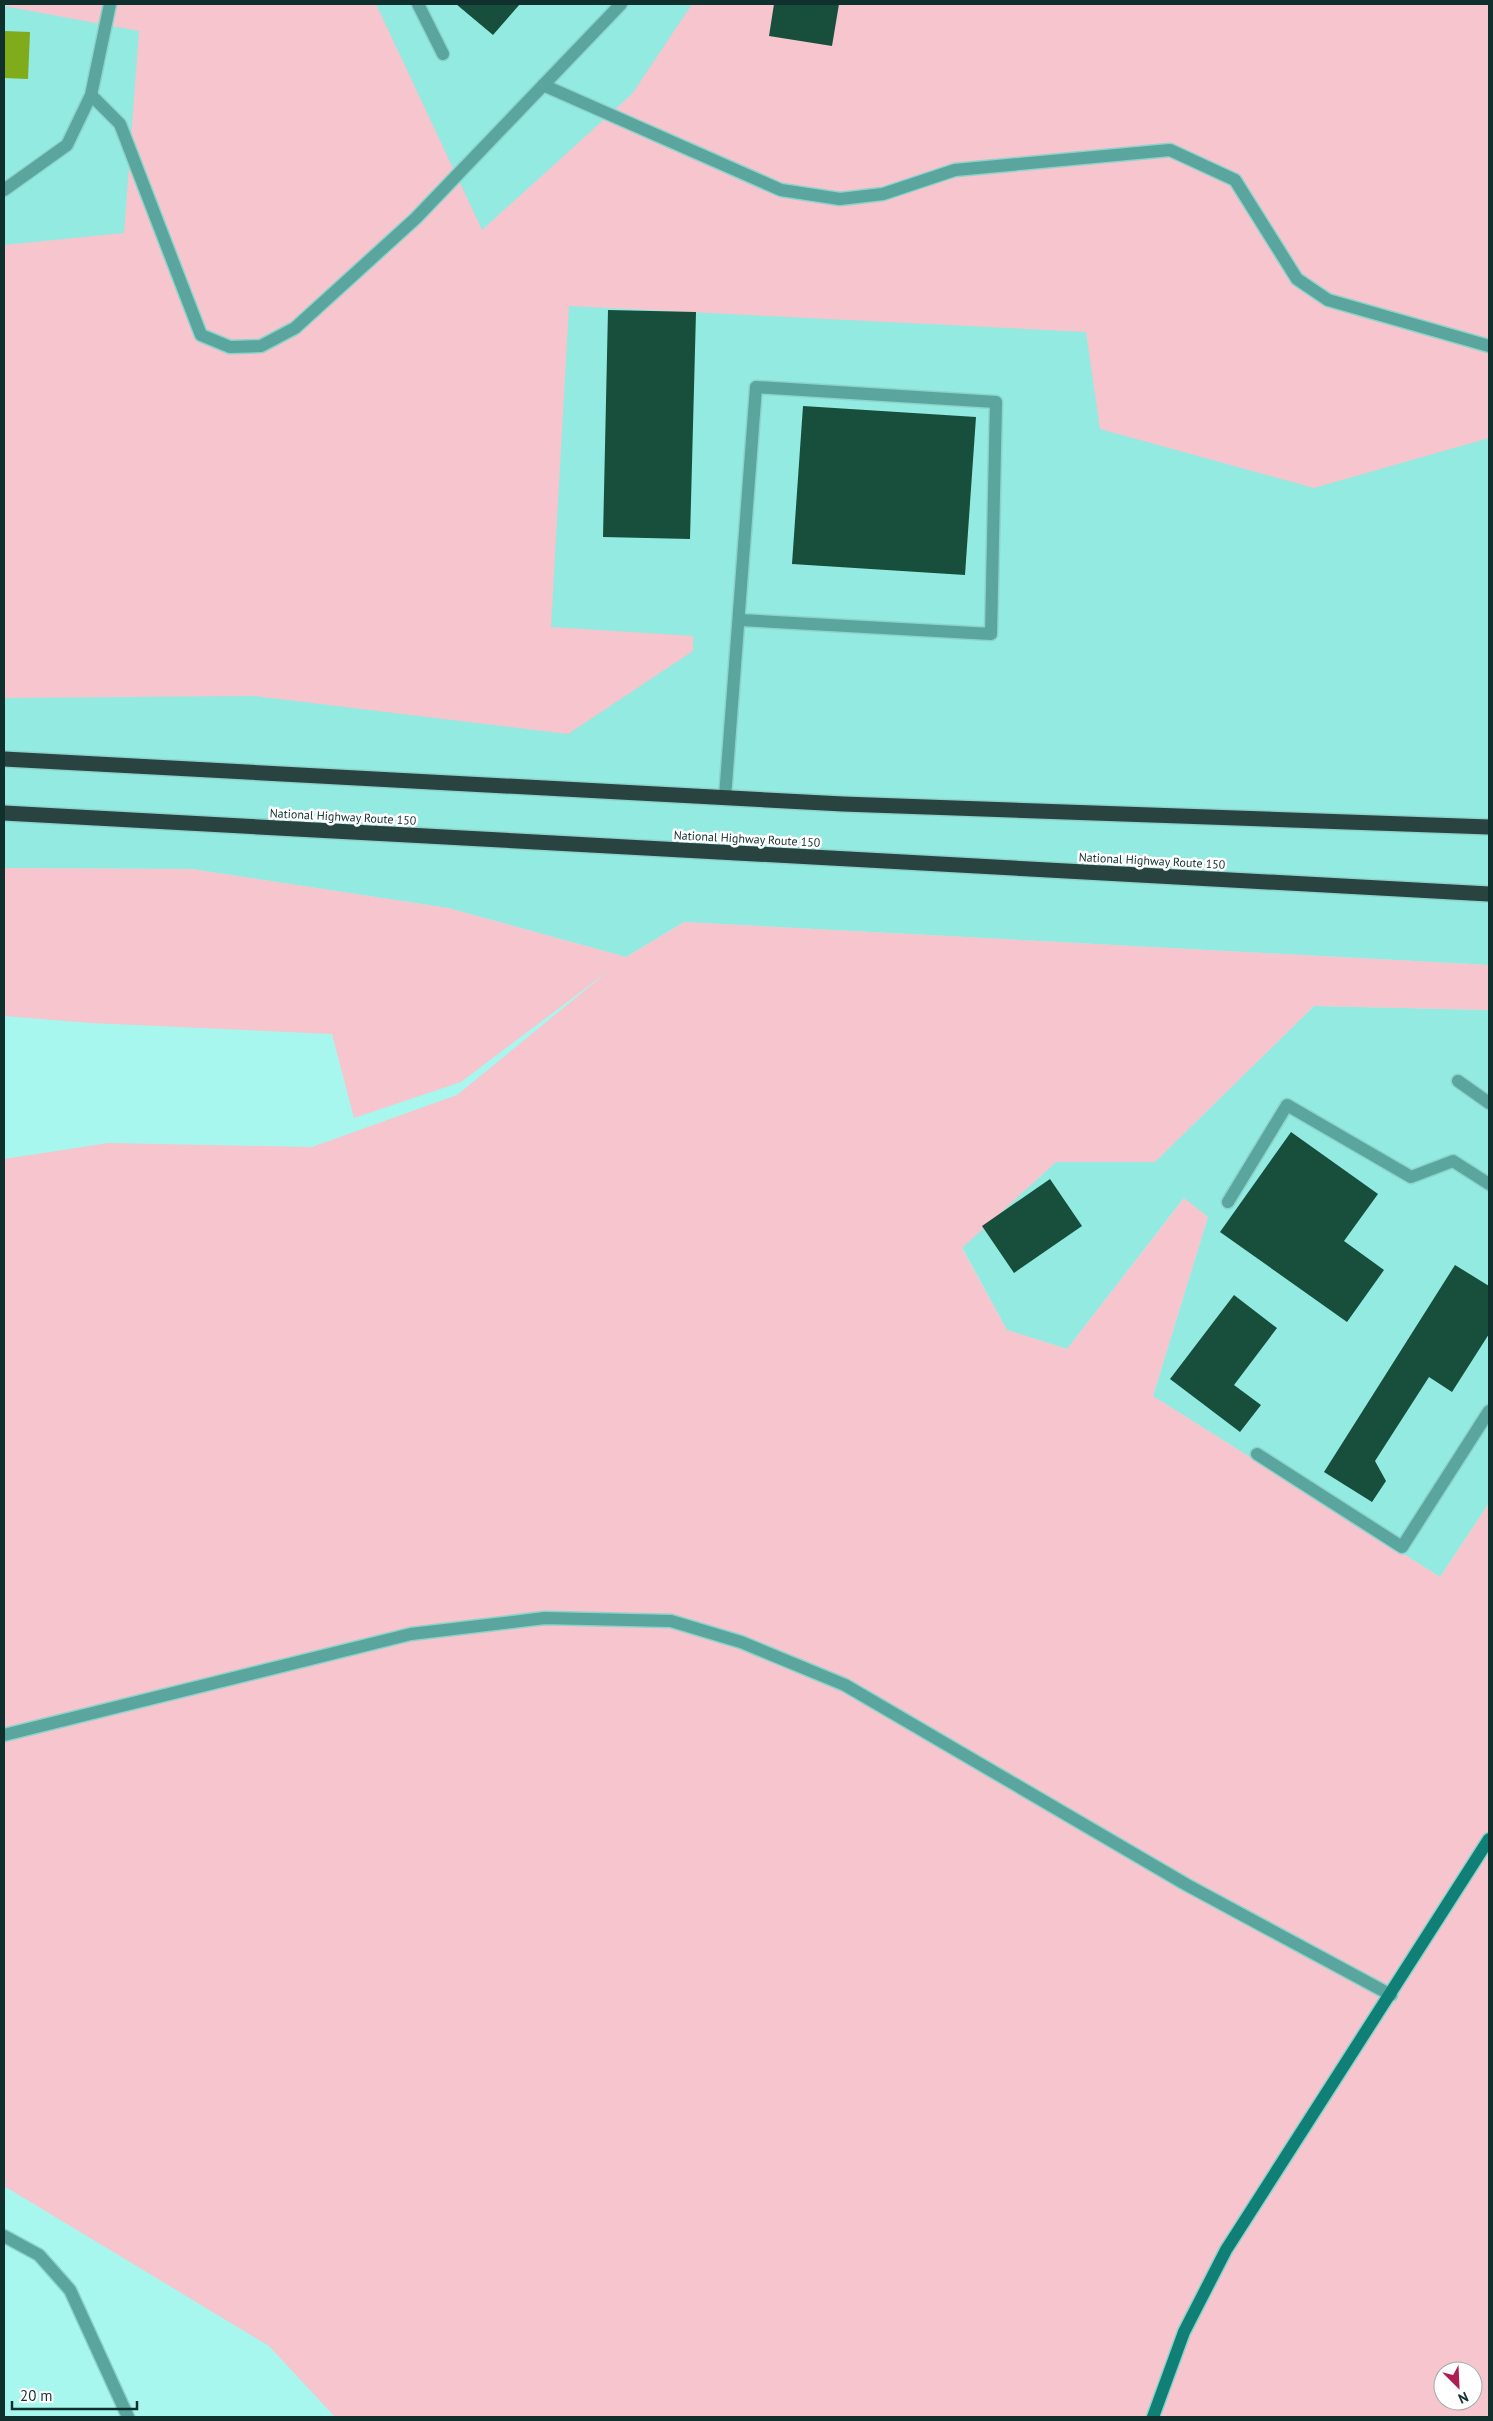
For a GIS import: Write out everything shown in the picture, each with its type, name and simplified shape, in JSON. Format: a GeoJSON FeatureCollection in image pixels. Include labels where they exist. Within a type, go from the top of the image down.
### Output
{"type":"FeatureCollection","features":[{"type":"Feature","properties":{"kind":"highway"},"geometry":{"type":"LineString","coordinates":[[4,759],[843,804],[1489,827]]}},
{"type":"Feature","properties":{"kind":"highway","name":"National Highway Route 150"},"geometry":{"type":"LineString","coordinates":[[4,814],[1489,894]]}},
{"type":"Feature","properties":{"kind":"street"},"geometry":{"type":"LineString","coordinates":[[4,190],[67,145],[91,95],[110,4]]}},
{"type":"Feature","properties":{"kind":"street"},"geometry":{"type":"LineString","coordinates":[[418,4],[444,54]]}},
{"type":"Feature","properties":{"kind":"street"},"geometry":{"type":"LineString","coordinates":[[91,95],[120,124],[201,335],[230,348],[261,346],[295,328],[416,218],[621,4]]}},
{"type":"Feature","properties":{"kind":"street"},"geometry":{"type":"LineString","coordinates":[[543,85],[782,190],[840,199],[883,194],[955,170],[1170,150],[1235,180],[1297,279],[1328,300],[1489,346]]}},
{"type":"Feature","properties":{"kind":"street"},"geometry":{"type":"LineString","coordinates":[[726,798],[756,387],[996,402],[991,634],[740,620]]}},
{"type":"Feature","properties":{"kind":"street"},"geometry":{"type":"LineString","coordinates":[[1458,1081],[1489,1103]]}},
{"type":"Feature","properties":{"kind":"street"},"geometry":{"type":"LineString","coordinates":[[1228,1202],[1288,1105],[1411,1177],[1453,1161],[1489,1184]]}},
{"type":"Feature","properties":{"kind":"street"},"geometry":{"type":"LineString","coordinates":[[1257,1454],[1402,1547],[1489,1411]]}},
{"type":"Feature","properties":{"kind":"street"},"geometry":{"type":"LineString","coordinates":[[4,1735],[411,1634],[545,1618],[671,1621],[740,1642],[845,1685],[1188,1885],[1391,1995]]}},
{"type":"Feature","properties":{"kind":"street"},"geometry":{"type":"LineString","coordinates":[[1153,2417],[1184,2332],[1226,2250],[1391,1995],[1489,1839]]}},
{"type":"Feature","properties":{"kind":"street"},"geometry":{"type":"LineString","coordinates":[[4,2236],[39,2255],[70,2290],[128,2417]]}},
{"type":"Feature","properties":{"kind":"shaded area"},"geometry":{"type":"Polygon","coordinates":[[[4,4],[1489,4],[1489,965],[684,922],[626,957],[448,908],[191,869],[4,868],[4,4]]]}},
{"type":"Feature","properties":{"kind":"shaded area"},"geometry":{"type":"Polygon","coordinates":[[[4,4],[376,4],[482,230],[632,94],[692,4],[1489,4],[1489,438],[1314,488],[1100,429],[1086,332],[569,306],[551,627],[693,636],[693,651],[568,734],[254,696],[4,698],[4,245],[124,233],[139,31],[4,6],[4,4]]]}},
{"type":"Feature","properties":{"kind":"shaded area"},"geometry":{"type":"Polygon","coordinates":[[[4,31],[30,32],[28,79],[4,78],[4,31]]]}},
{"type":"Feature","properties":{"kind":"shaded area"},"geometry":{"type":"Polygon","coordinates":[[[4,868],[191,869],[448,908],[626,957],[684,922],[1489,965],[1489,1010],[1314,1006],[1155,1162],[1056,1162],[962,1248],[1007,1330],[1067,1349],[1184,1198],[1208,1217],[1153,1396],[1440,1577],[1489,1503],[1489,2417],[335,2417],[269,2346],[4,2186],[4,1159],[108,1143],[312,1147],[457,1095],[611,969],[461,1082],[354,1118],[332,1034],[91,1023],[4,1016],[4,868]]]}},
{"type":"Feature","properties":{"kind":"shaded area"},"geometry":{"type":"Polygon","coordinates":[[[1314,1006],[1489,1010],[1489,1503],[1440,1577],[1153,1396],[1208,1217],[1183,1199],[1067,1349],[1007,1330],[962,1247],[1056,1162],[1155,1162],[1314,1006]]]}},
{"type":"Feature","properties":{"kind":"building"},"geometry":{"type":"Polygon","coordinates":[[[456,4],[520,4],[493,35],[456,4]]]}},
{"type":"Feature","properties":{"kind":"building"},"geometry":{"type":"Polygon","coordinates":[[[774,4],[839,4],[832,46],[769,36],[774,4]]]}},
{"type":"Feature","properties":{"kind":"building"},"geometry":{"type":"Polygon","coordinates":[[[608,310],[696,312],[690,539],[603,537],[608,310]]]}},
{"type":"Feature","properties":{"kind":"building"},"geometry":{"type":"Polygon","coordinates":[[[803,406],[976,417],[965,575],[792,564],[803,406]]]}},
{"type":"Feature","properties":{"kind":"building"},"geometry":{"type":"Polygon","coordinates":[[[1291,1132],[1378,1194],[1344,1241],[1384,1270],[1347,1322],[1220,1232],[1291,1132]]]}},
{"type":"Feature","properties":{"kind":"building"},"geometry":{"type":"Polygon","coordinates":[[[1050,1179],[1082,1226],[1014,1273],[982,1226],[1050,1179]]]}},
{"type":"Feature","properties":{"kind":"building"},"geometry":{"type":"Polygon","coordinates":[[[1455,1265],[1489,1286],[1489,1334],[1452,1392],[1429,1377],[1375,1461],[1386,1481],[1372,1502],[1324,1472],[1455,1265]]]}},
{"type":"Feature","properties":{"kind":"building"},"geometry":{"type":"Polygon","coordinates":[[[1234,1295],[1277,1328],[1234,1385],[1261,1405],[1240,1432],[1170,1379],[1234,1295]]]}}]}
